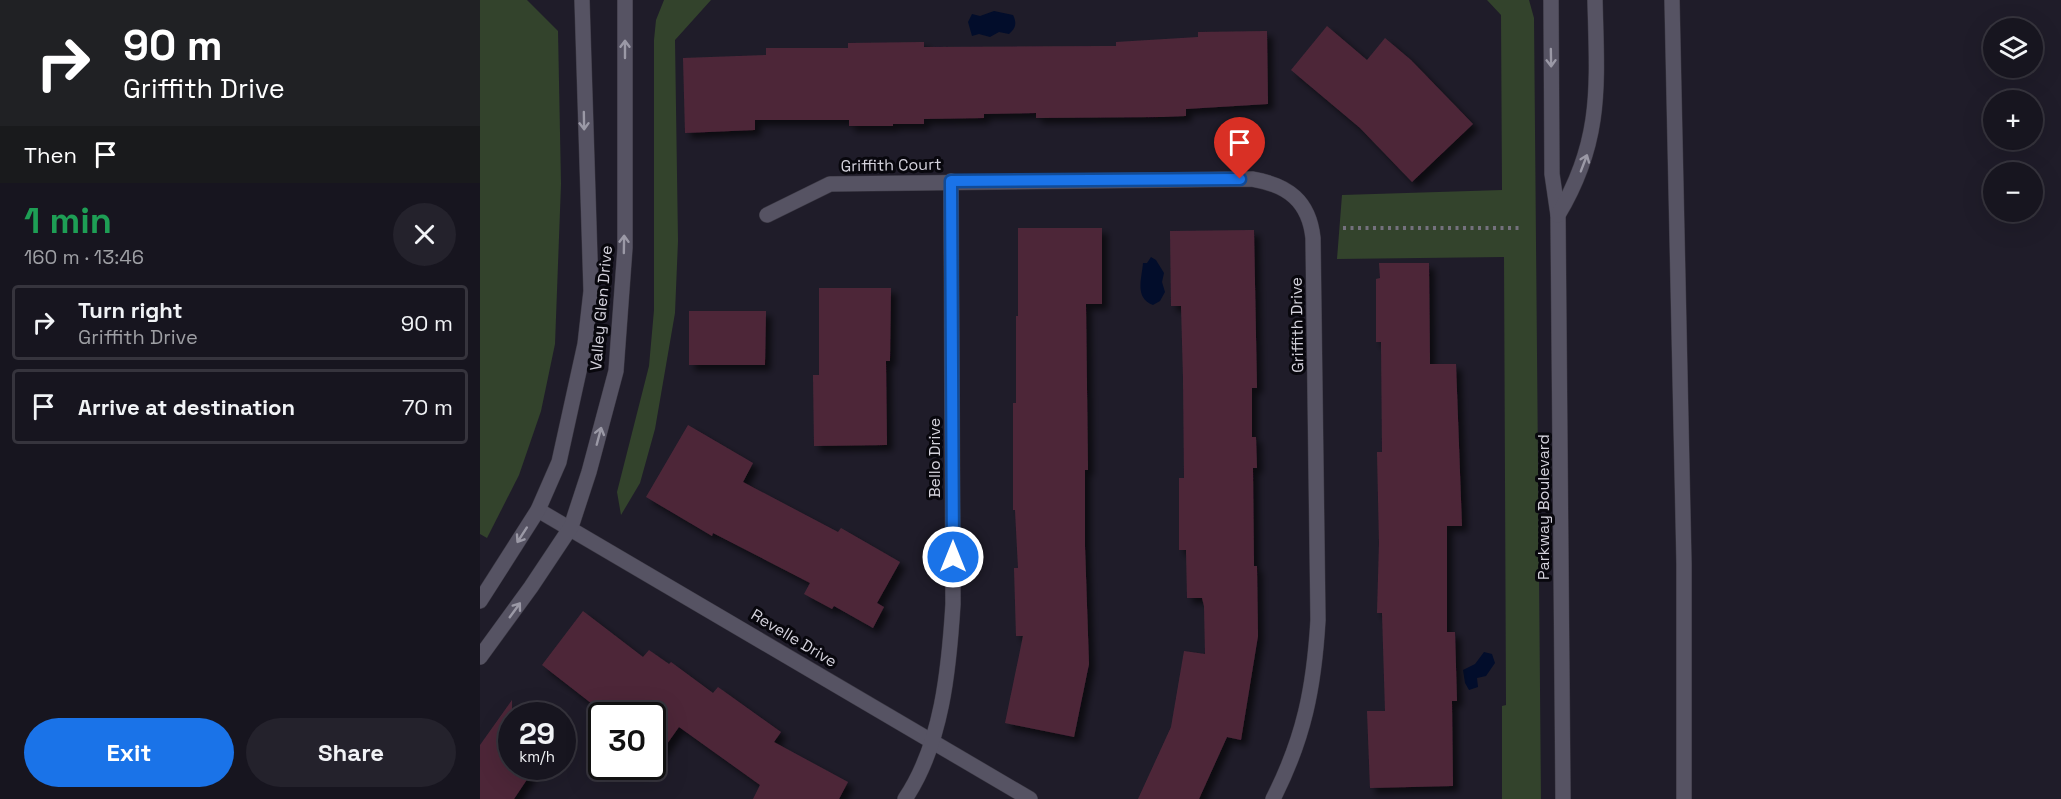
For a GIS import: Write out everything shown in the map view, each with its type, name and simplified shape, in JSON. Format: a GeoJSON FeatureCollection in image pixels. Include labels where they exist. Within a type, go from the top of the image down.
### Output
{"type":"FeatureCollection","features":[{"type":"Feature","properties":{"kind":"street","name":"Valley Glen Drive"},"geometry":{"type":"LineString","coordinates":[[480,601],[538,510],[558,462],[577,388],[585,344],[591,291],[582,0]]}},
{"type":"Feature","properties":{"kind":"street","name":"Valley Glen Drive"},"geometry":{"type":"LineString","coordinates":[[480,657],[571,527],[590,472],[617,360],[624,248],[625,0]]}},
{"type":"Feature","properties":{"kind":"street","name":"Parkway Boulevard"},"geometry":{"type":"LineString","coordinates":[[1551,0],[1552,174],[1558,215],[1563,799]]}},
{"type":"Feature","properties":{"kind":"street"},"geometry":{"type":"LineString","coordinates":[[1558,215],[1575,188],[1592,136],[1597,88],[1595,0]]}},
{"type":"Feature","properties":{"kind":"street"},"geometry":{"type":"LineString","coordinates":[[1672,0],[1684,552],[1684,799]]}},
{"type":"Feature","properties":{"kind":"street","name":"Griffith Drive"},"geometry":{"type":"LineString","coordinates":[[951,181],[1252,179],[1291,191],[1306,209],[1313,238],[1318,620],[1312,685],[1294,758],[1274,799]]}},
{"type":"Feature","properties":{"kind":"street","name":"Griffith Court"},"geometry":{"type":"LineString","coordinates":[[767,215],[830,184],[951,181]]}},
{"type":"Feature","properties":{"kind":"street","name":"Bello Drive"},"geometry":{"type":"LineString","coordinates":[[905,799],[920,777],[932,740],[946,672],[953,604],[951,181]]}},
{"type":"Feature","properties":{"kind":"street","name":"Revelle Drive"},"geometry":{"type":"LineString","coordinates":[[538,510],[571,527],[1030,799]]}},
{"type":"Feature","properties":{"kind":"path"},"geometry":{"type":"LineString","coordinates":[[1343,228],[1521,228]]}},
{"type":"Feature","properties":{"kind":"green space"},"geometry":{"type":"Polygon","coordinates":[[[480,0],[527,0],[558,31],[561,184],[555,344],[541,411],[519,475],[487,538],[480,534],[480,0]]]}},
{"type":"Feature","properties":{"kind":"green space"},"geometry":{"type":"Polygon","coordinates":[[[664,0],[711,0],[675,40],[678,241],[675,313],[655,429],[640,483],[621,515],[617,492],[649,366],[654,310],[654,40],[656,20],[664,0]]]}},
{"type":"Feature","properties":{"kind":"green space"},"geometry":{"type":"Polygon","coordinates":[[[1487,0],[1529,0],[1534,18],[1541,799],[1502,799],[1502,706],[1506,705],[1504,257],[1337,259],[1342,195],[1502,190],[1501,15],[1487,0]]]}},
{"type":"Feature","properties":{"kind":"water"},"geometry":{"type":"Polygon","coordinates":[[[994,11],[1013,15],[1015,25],[1011,32],[1009,34],[999,32],[990,37],[979,34],[972,36],[968,22],[972,14],[980,16],[994,11]]]}},
{"type":"Feature","properties":{"kind":"water"},"geometry":{"type":"Polygon","coordinates":[[[1151,257],[1156,260],[1164,273],[1162,282],[1165,292],[1160,301],[1153,305],[1143,298],[1140,287],[1143,263],[1147,263],[1151,257]]]}},
{"type":"Feature","properties":{"kind":"water"},"geometry":{"type":"Polygon","coordinates":[[[1484,652],[1492,654],[1495,663],[1486,676],[1477,678],[1478,687],[1469,690],[1465,683],[1463,670],[1475,664],[1484,652]]]}},
{"type":"Feature","properties":{"kind":"building"},"geometry":{"type":"Polygon","coordinates":[[[1327,26],[1367,60],[1385,38],[1411,60],[1473,124],[1412,182],[1360,128],[1291,70],[1327,26]]]}},
{"type":"Feature","properties":{"kind":"building"},"geometry":{"type":"Polygon","coordinates":[[[1267,31],[1268,104],[1186,109],[1186,116],[1036,118],[1036,113],[984,114],[984,118],[924,119],[924,124],[893,124],[893,126],[849,126],[849,120],[755,120],[755,130],[685,133],[683,58],[766,55],[766,48],[848,48],[848,43],[924,42],[924,47],[1116,46],[1116,42],[1198,37],[1198,32],[1267,31]]]}},
{"type":"Feature","properties":{"kind":"building"},"geometry":{"type":"Polygon","coordinates":[[[1018,228],[1102,228],[1102,304],[1086,304],[1088,470],[1085,470],[1085,546],[1089,664],[1074,737],[1005,723],[1023,636],[1016,636],[1014,568],[1018,568],[1015,510],[1013,510],[1013,403],[1016,403],[1018,228]]]}},
{"type":"Feature","properties":{"kind":"building"},"geometry":{"type":"Polygon","coordinates":[[[1254,230],[1257,388],[1252,388],[1252,437],[1256,437],[1257,468],[1253,468],[1254,566],[1257,566],[1258,636],[1241,740],[1227,737],[1199,799],[1138,799],[1171,727],[1184,651],[1205,654],[1202,598],[1187,598],[1186,550],[1179,550],[1179,478],[1184,478],[1181,306],[1171,306],[1170,231],[1254,230]]]}},
{"type":"Feature","properties":{"kind":"building"},"geometry":{"type":"Polygon","coordinates":[[[1379,263],[1429,263],[1430,364],[1456,364],[1462,526],[1447,526],[1447,632],[1455,632],[1457,701],[1452,701],[1453,786],[1370,788],[1367,711],[1385,711],[1382,613],[1377,613],[1379,543],[1377,452],[1382,452],[1381,342],[1376,342],[1376,279],[1380,278],[1379,263]]]}},
{"type":"Feature","properties":{"kind":"building"},"geometry":{"type":"Polygon","coordinates":[[[819,288],[891,288],[890,361],[886,361],[887,445],[814,446],[813,375],[819,375],[819,288]]]}},
{"type":"Feature","properties":{"kind":"building"},"geometry":{"type":"Polygon","coordinates":[[[689,311],[766,311],[765,365],[689,365],[689,311]]]}},
{"type":"Feature","properties":{"kind":"building"},"geometry":{"type":"Polygon","coordinates":[[[688,425],[753,463],[743,482],[838,532],[841,528],[900,562],[877,603],[884,607],[873,628],[834,606],[832,609],[804,594],[810,583],[713,533],[712,536],[646,497],[688,425]]]}},
{"type":"Feature","properties":{"kind":"building"},"geometry":{"type":"Polygon","coordinates":[[[583,611],[643,657],[649,650],[669,664],[671,662],[713,693],[718,687],[781,732],[774,742],[848,782],[839,799],[753,799],[760,785],[679,727],[666,745],[666,702],[590,702],[542,665],[583,611]]]}},
{"type":"Feature","properties":{"kind":"building"},"geometry":{"type":"Polygon","coordinates":[[[498,720],[498,780],[527,780],[514,799],[480,799],[480,745],[498,720]]]}},
{"type":"Feature","properties":{"kind":"route"},"geometry":{"type":"LineString","coordinates":[[953,557],[951,181],[1240,179]]}}]}
